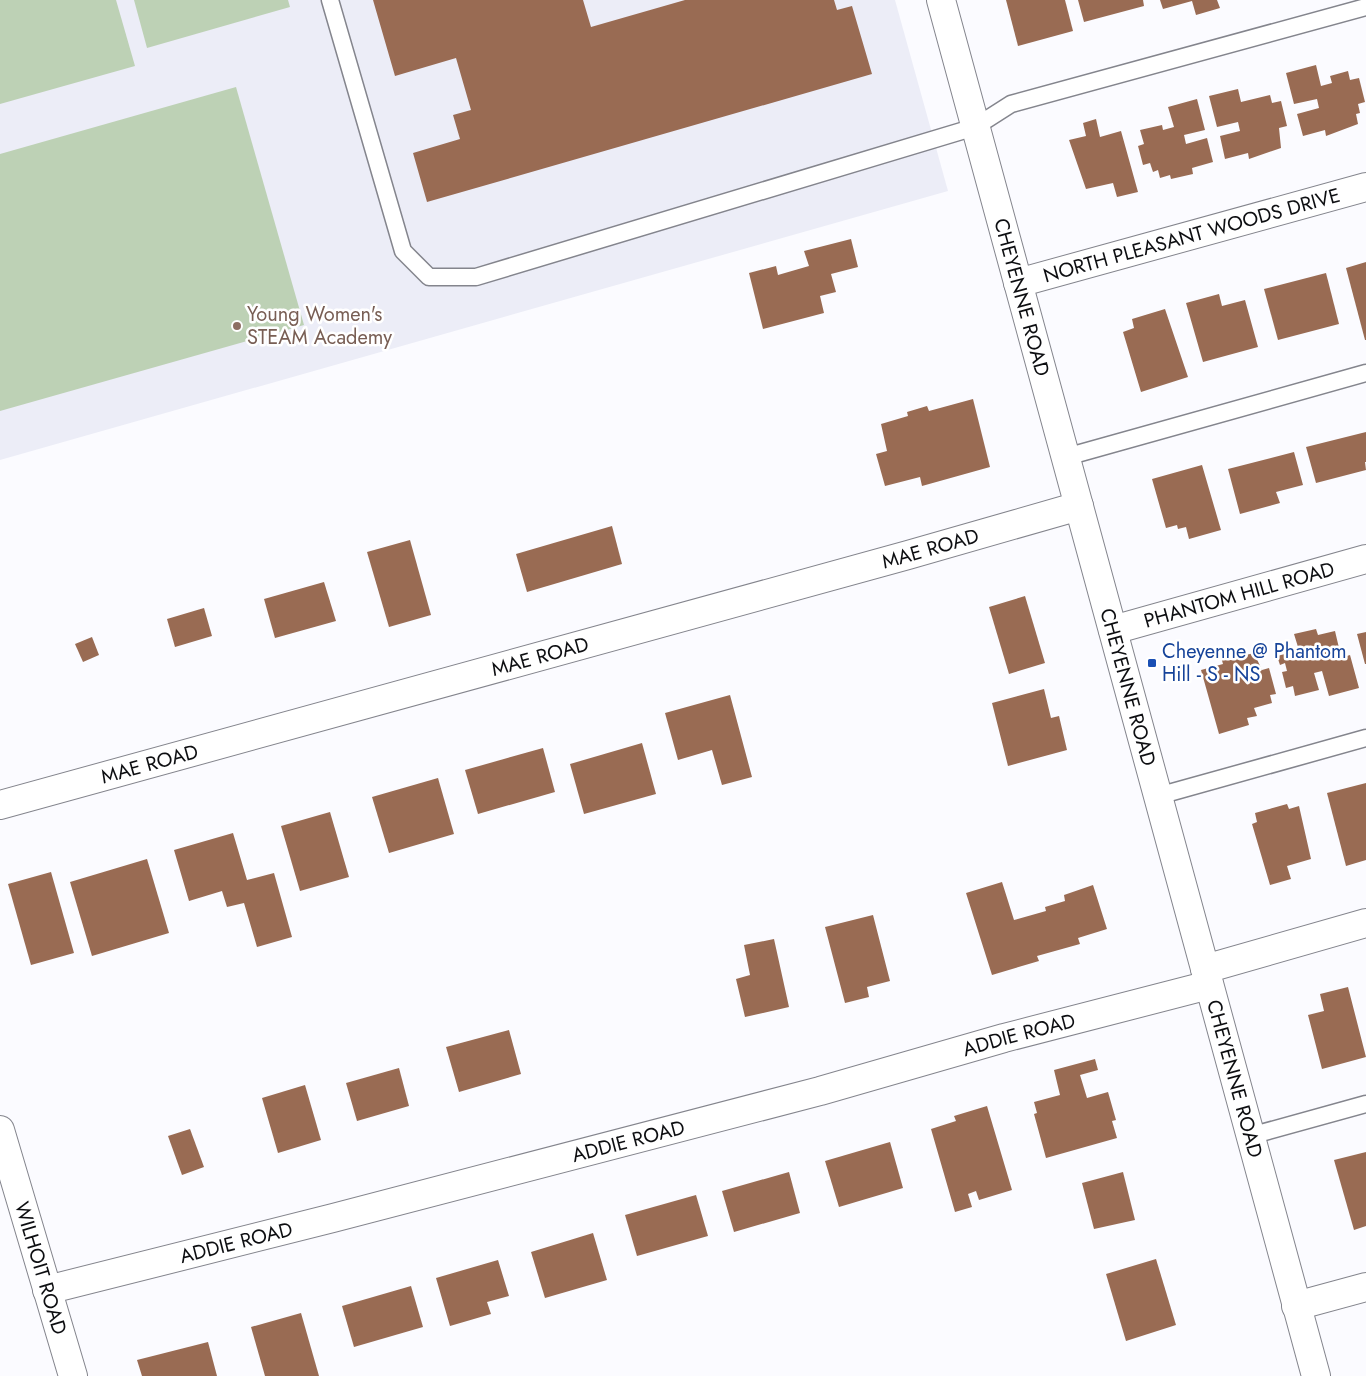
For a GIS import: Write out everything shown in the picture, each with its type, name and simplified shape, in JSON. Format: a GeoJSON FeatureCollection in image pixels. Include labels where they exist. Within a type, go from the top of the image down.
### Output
{"type":"FeatureCollection","features":[{"type":"Feature","properties":{"kind":"street","name":"CHEYENNE ROAD"},"geometry":{"type":"LineString","coordinates":[[941,0],[1316,1376]]}},
{"type":"Feature","properties":{"kind":"street","name":"NORTH PLEASANT WOODS DRIVE"},"geometry":{"type":"LineString","coordinates":[[1018,283],[1366,187]]}},
{"type":"Feature","properties":{"kind":"street","name":"MAE ROAD"},"geometry":{"type":"LineString","coordinates":[[0,805],[908,555],[1079,506]]}},
{"type":"Feature","properties":{"kind":"street","name":"PHANTOM HILL ROAD"},"geometry":{"type":"LineString","coordinates":[[1113,630],[1366,560]]}},
{"type":"Feature","properties":{"kind":"street","name":"ADDIE ROAD"},"geometry":{"type":"LineString","coordinates":[[47,1290],[334,1218],[820,1091],[1207,977],[1366,923]]}},
{"type":"Feature","properties":{"kind":"street","name":"WILHOIT ROAD"},"geometry":{"type":"LineString","coordinates":[[0,1130],[73,1376]]}},
{"type":"Feature","properties":{"kind":"street"},"geometry":{"type":"LineString","coordinates":[[1296,1306],[1366,1287]]}},
{"type":"Feature","properties":{"kind":"lane"},"geometry":{"type":"LineString","coordinates":[[330,0],[403,251],[429,277],[476,277],[975,127],[1011,104],[1366,6]]}},
{"type":"Feature","properties":{"kind":"lane"},"geometry":{"type":"LineString","coordinates":[[1066,457],[1366,373]]}},
{"type":"Feature","properties":{"kind":"lane"},"geometry":{"type":"LineString","coordinates":[[1158,796],[1366,738]]}},
{"type":"Feature","properties":{"kind":"lane"},"geometry":{"type":"LineString","coordinates":[[1250,1136],[1366,1104]]}},
{"type":"Feature","properties":{"kind":"shaded area","name":"Young Women's STEAM Academy"},"geometry":{"type":"Polygon","coordinates":[[[0,0],[895,0],[948,191],[0,460],[0,0]]]}},
{"type":"Feature","properties":{"kind":"green space"},"geometry":{"type":"Polygon","coordinates":[[[0,0],[116,0],[135,66],[0,104],[0,0]]]}},
{"type":"Feature","properties":{"kind":"green space"},"geometry":{"type":"Polygon","coordinates":[[[134,0],[288,0],[290,7],[147,48],[134,0]]]}},
{"type":"Feature","properties":{"kind":"green space"},"geometry":{"type":"Polygon","coordinates":[[[236,87],[304,325],[0,411],[0,154],[236,87]]]}},
{"type":"Feature","properties":{"kind":"building"},"geometry":{"type":"Polygon","coordinates":[[[373,0],[583,0],[591,27],[685,0],[834,0],[837,10],[852,6],[872,74],[427,202],[413,153],[460,139],[453,115],[471,110],[456,58],[395,76],[373,0]]]}},
{"type":"Feature","properties":{"kind":"building"},"geometry":{"type":"Polygon","coordinates":[[[1006,0],[1065,0],[1073,31],[1018,46],[1006,0]]]}},
{"type":"Feature","properties":{"kind":"building"},"geometry":{"type":"Polygon","coordinates":[[[1078,0],[1143,0],[1144,6],[1084,22],[1078,0]]]}},
{"type":"Feature","properties":{"kind":"building"},"geometry":{"type":"Polygon","coordinates":[[[1160,0],[1217,0],[1220,8],[1196,15],[1192,1],[1163,9],[1160,0]]]}},
{"type":"Feature","properties":{"kind":"building"},"geometry":{"type":"Polygon","coordinates":[[[1316,65],[1321,86],[1332,83],[1330,76],[1348,71],[1350,80],[1359,78],[1365,102],[1358,104],[1360,113],[1356,114],[1358,124],[1326,136],[1325,130],[1303,136],[1297,114],[1319,108],[1317,99],[1294,104],[1286,73],[1316,65]]]}},
{"type":"Feature","properties":{"kind":"building"},"geometry":{"type":"Polygon","coordinates":[[[1238,89],[1241,102],[1270,95],[1272,103],[1281,101],[1287,126],[1279,128],[1281,148],[1249,159],[1248,153],[1225,159],[1220,136],[1240,131],[1238,122],[1217,127],[1209,96],[1238,89]]]}},
{"type":"Feature","properties":{"kind":"building"},"geometry":{"type":"Polygon","coordinates":[[[1197,99],[1205,130],[1184,135],[1186,144],[1207,138],[1213,162],[1192,168],[1193,174],[1171,179],[1170,175],[1160,178],[1158,170],[1153,172],[1150,163],[1143,165],[1138,146],[1144,144],[1140,130],[1162,125],[1163,130],[1174,127],[1168,107],[1197,99]]]}},
{"type":"Feature","properties":{"kind":"building"},"geometry":{"type":"Polygon","coordinates":[[[1096,119],[1100,137],[1121,131],[1138,192],[1117,197],[1113,183],[1086,189],[1069,140],[1086,136],[1083,123],[1096,119]]]}},
{"type":"Feature","properties":{"kind":"building"},"geometry":{"type":"Polygon","coordinates":[[[851,239],[858,267],[831,274],[836,292],[820,296],[824,313],[763,329],[749,273],[776,266],[778,275],[809,266],[804,251],[851,239]]]}},
{"type":"Feature","properties":{"kind":"building"},"geometry":{"type":"Polygon","coordinates":[[[1366,262],[1366,340],[1365,340],[1346,268],[1366,262]]]}},
{"type":"Feature","properties":{"kind":"building"},"geometry":{"type":"Polygon","coordinates":[[[1326,273],[1339,324],[1278,340],[1264,289],[1326,273]]]}},
{"type":"Feature","properties":{"kind":"building"},"geometry":{"type":"Polygon","coordinates":[[[1219,294],[1222,306],[1245,300],[1258,347],[1203,362],[1186,303],[1219,294]]]}},
{"type":"Feature","properties":{"kind":"building"},"geometry":{"type":"Polygon","coordinates":[[[1165,309],[1188,377],[1141,392],[1123,332],[1134,328],[1132,319],[1165,309]]]}},
{"type":"Feature","properties":{"kind":"building"},"geometry":{"type":"Polygon","coordinates":[[[973,399],[990,467],[922,486],[920,477],[885,486],[876,454],[887,451],[881,424],[908,416],[907,412],[927,406],[929,411],[973,399]]]}},
{"type":"Feature","properties":{"kind":"building"},"geometry":{"type":"Polygon","coordinates":[[[1366,432],[1366,470],[1316,483],[1306,447],[1366,432]]]}},
{"type":"Feature","properties":{"kind":"building"},"geometry":{"type":"Polygon","coordinates":[[[1294,452],[1303,485],[1276,492],[1280,503],[1240,514],[1228,469],[1294,452]]]}},
{"type":"Feature","properties":{"kind":"building"},"geometry":{"type":"Polygon","coordinates":[[[1202,465],[1221,530],[1189,539],[1186,527],[1178,529],[1177,525],[1166,528],[1152,479],[1202,465]]]}},
{"type":"Feature","properties":{"kind":"building"},"geometry":{"type":"Polygon","coordinates":[[[612,526],[622,564],[527,592],[516,554],[612,526]]]}},
{"type":"Feature","properties":{"kind":"building"},"geometry":{"type":"Polygon","coordinates":[[[410,540],[431,615],[389,627],[367,552],[410,540]]]}},
{"type":"Feature","properties":{"kind":"building"},"geometry":{"type":"Polygon","coordinates":[[[324,582],[336,621],[275,638],[264,599],[324,582]]]}},
{"type":"Feature","properties":{"kind":"building"},"geometry":{"type":"Polygon","coordinates":[[[1025,596],[1045,663],[1009,674],[989,607],[1025,596]]]}},
{"type":"Feature","properties":{"kind":"building"},"geometry":{"type":"Polygon","coordinates":[[[204,608],[212,636],[175,647],[167,619],[204,608]]]}},
{"type":"Feature","properties":{"kind":"building"},"geometry":{"type":"Polygon","coordinates":[[[1316,629],[1318,635],[1335,631],[1339,648],[1332,650],[1334,660],[1350,655],[1359,688],[1329,696],[1322,671],[1314,673],[1319,690],[1295,696],[1293,686],[1286,688],[1282,672],[1287,671],[1285,663],[1280,665],[1277,656],[1293,652],[1292,649],[1298,647],[1294,634],[1316,629]]]}},
{"type":"Feature","properties":{"kind":"building"},"geometry":{"type":"Polygon","coordinates":[[[1366,632],[1366,664],[1365,664],[1357,634],[1366,632]]]}},
{"type":"Feature","properties":{"kind":"building"},"geometry":{"type":"Polygon","coordinates":[[[92,637],[99,655],[83,662],[75,644],[92,637]]]}},
{"type":"Feature","properties":{"kind":"building"},"geometry":{"type":"Polygon","coordinates":[[[1241,652],[1242,656],[1254,653],[1262,670],[1269,668],[1276,694],[1270,695],[1272,703],[1254,708],[1257,716],[1247,718],[1249,725],[1219,734],[1201,670],[1223,664],[1221,657],[1241,652]]]}},
{"type":"Feature","properties":{"kind":"building"},"geometry":{"type":"Polygon","coordinates":[[[1044,689],[1051,718],[1059,716],[1067,750],[1008,766],[992,703],[1044,689]]]}},
{"type":"Feature","properties":{"kind":"building"},"geometry":{"type":"Polygon","coordinates":[[[730,695],[752,777],[722,785],[712,750],[678,760],[665,713],[730,695]]]}},
{"type":"Feature","properties":{"kind":"building"},"geometry":{"type":"Polygon","coordinates":[[[642,743],[656,794],[584,814],[570,764],[642,743]]]}},
{"type":"Feature","properties":{"kind":"building"},"geometry":{"type":"Polygon","coordinates":[[[543,748],[555,792],[478,814],[465,770],[543,748]]]}},
{"type":"Feature","properties":{"kind":"building"},"geometry":{"type":"Polygon","coordinates":[[[438,778],[454,834],[389,853],[372,797],[438,778]]]}},
{"type":"Feature","properties":{"kind":"building"},"geometry":{"type":"Polygon","coordinates":[[[1366,783],[1366,860],[1346,866],[1327,793],[1366,783]]]}},
{"type":"Feature","properties":{"kind":"building"},"geometry":{"type":"Polygon","coordinates":[[[1287,804],[1289,809],[1299,806],[1311,859],[1287,866],[1291,879],[1270,885],[1252,824],[1257,822],[1255,813],[1287,804]]]}},
{"type":"Feature","properties":{"kind":"building"},"geometry":{"type":"Polygon","coordinates":[[[330,812],[349,877],[300,891],[281,826],[330,812]]]}},
{"type":"Feature","properties":{"kind":"building"},"geometry":{"type":"Polygon","coordinates":[[[233,833],[247,880],[274,873],[292,937],[257,947],[244,903],[227,907],[222,891],[189,901],[174,850],[233,833]]]}},
{"type":"Feature","properties":{"kind":"building"},"geometry":{"type":"Polygon","coordinates":[[[147,859],[169,933],[92,956],[70,882],[147,859]]]}},
{"type":"Feature","properties":{"kind":"building"},"geometry":{"type":"Polygon","coordinates":[[[51,872],[74,953],[31,965],[8,884],[51,872]]]}},
{"type":"Feature","properties":{"kind":"building"},"geometry":{"type":"Polygon","coordinates":[[[1002,882],[1014,920],[1046,911],[1045,907],[1065,901],[1064,895],[1093,885],[1107,929],[1078,938],[1080,944],[1037,956],[1039,961],[992,975],[966,893],[1002,882]]]}},
{"type":"Feature","properties":{"kind":"building"},"geometry":{"type":"Polygon","coordinates":[[[873,915],[890,981],[867,987],[869,997],[845,1003],[825,927],[873,915]]]}},
{"type":"Feature","properties":{"kind":"building"},"geometry":{"type":"Polygon","coordinates":[[[774,939],[789,1007],[745,1017],[736,979],[750,975],[744,945],[774,939]]]}},
{"type":"Feature","properties":{"kind":"building"},"geometry":{"type":"Polygon","coordinates":[[[1348,987],[1366,1057],[1322,1069],[1308,1015],[1324,1011],[1320,994],[1348,987]]]}},
{"type":"Feature","properties":{"kind":"building"},"geometry":{"type":"Polygon","coordinates":[[[509,1030],[521,1074],[459,1092],[446,1047],[509,1030]]]}},
{"type":"Feature","properties":{"kind":"building"},"geometry":{"type":"Polygon","coordinates":[[[1095,1059],[1098,1070],[1080,1075],[1087,1098],[1108,1092],[1116,1120],[1112,1121],[1117,1138],[1046,1158],[1034,1114],[1037,1113],[1034,1102],[1060,1095],[1054,1070],[1095,1059]]]}},
{"type":"Feature","properties":{"kind":"building"},"geometry":{"type":"Polygon","coordinates":[[[399,1068],[409,1106],[357,1121],[346,1083],[399,1068]]]}},
{"type":"Feature","properties":{"kind":"building"},"geometry":{"type":"Polygon","coordinates":[[[305,1085],[321,1140],[278,1153],[262,1098],[305,1085]]]}},
{"type":"Feature","properties":{"kind":"building"},"geometry":{"type":"Polygon","coordinates":[[[987,1106],[1012,1190],[979,1200],[976,1191],[968,1194],[972,1207],[955,1212],[931,1129],[956,1121],[954,1116],[987,1106]]]}},
{"type":"Feature","properties":{"kind":"building"},"geometry":{"type":"Polygon","coordinates":[[[190,1129],[204,1167],[182,1175],[168,1136],[190,1129]]]}},
{"type":"Feature","properties":{"kind":"building"},"geometry":{"type":"Polygon","coordinates":[[[890,1142],[903,1188],[839,1207],[825,1161],[890,1142]]]}},
{"type":"Feature","properties":{"kind":"building"},"geometry":{"type":"Polygon","coordinates":[[[1366,1152],[1366,1226],[1354,1230],[1334,1160],[1366,1152]]]}},
{"type":"Feature","properties":{"kind":"building"},"geometry":{"type":"Polygon","coordinates":[[[789,1172],[800,1213],[734,1232],[722,1191],[789,1172]]]}},
{"type":"Feature","properties":{"kind":"building"},"geometry":{"type":"Polygon","coordinates":[[[1123,1172],[1135,1220],[1094,1229],[1082,1183],[1123,1172]]]}},
{"type":"Feature","properties":{"kind":"building"},"geometry":{"type":"Polygon","coordinates":[[[696,1195],[708,1236],[637,1256],[625,1215],[696,1195]]]}},
{"type":"Feature","properties":{"kind":"building"},"geometry":{"type":"Polygon","coordinates":[[[593,1233],[607,1280],[545,1298],[531,1252],[593,1233]]]}},
{"type":"Feature","properties":{"kind":"building"},"geometry":{"type":"Polygon","coordinates":[[[1156,1259],[1176,1325],[1126,1341],[1106,1274],[1156,1259]]]}},
{"type":"Feature","properties":{"kind":"building"},"geometry":{"type":"Polygon","coordinates":[[[498,1260],[509,1296],[487,1302],[491,1314],[450,1326],[436,1278],[498,1260]]]}},
{"type":"Feature","properties":{"kind":"building"},"geometry":{"type":"Polygon","coordinates":[[[411,1286],[423,1327],[354,1347],[342,1306],[411,1286]]]}},
{"type":"Feature","properties":{"kind":"building"},"geometry":{"type":"Polygon","coordinates":[[[301,1313],[319,1376],[265,1376],[251,1327],[301,1313]]]}},
{"type":"Feature","properties":{"kind":"building"},"geometry":{"type":"Polygon","coordinates":[[[208,1342],[217,1376],[142,1376],[137,1360],[208,1342]]]}},
{"type":"Feature","properties":{"kind":"place","name":"Young Women's STEAM Academy"},"geometry":{"type":"Point","coordinates":[237,326]}},
{"type":"Feature","properties":{"kind":"place","name":"Cheyenne @ Phantom Hill - S - NS"},"geometry":{"type":"Point","coordinates":[1152,663]}}]}
